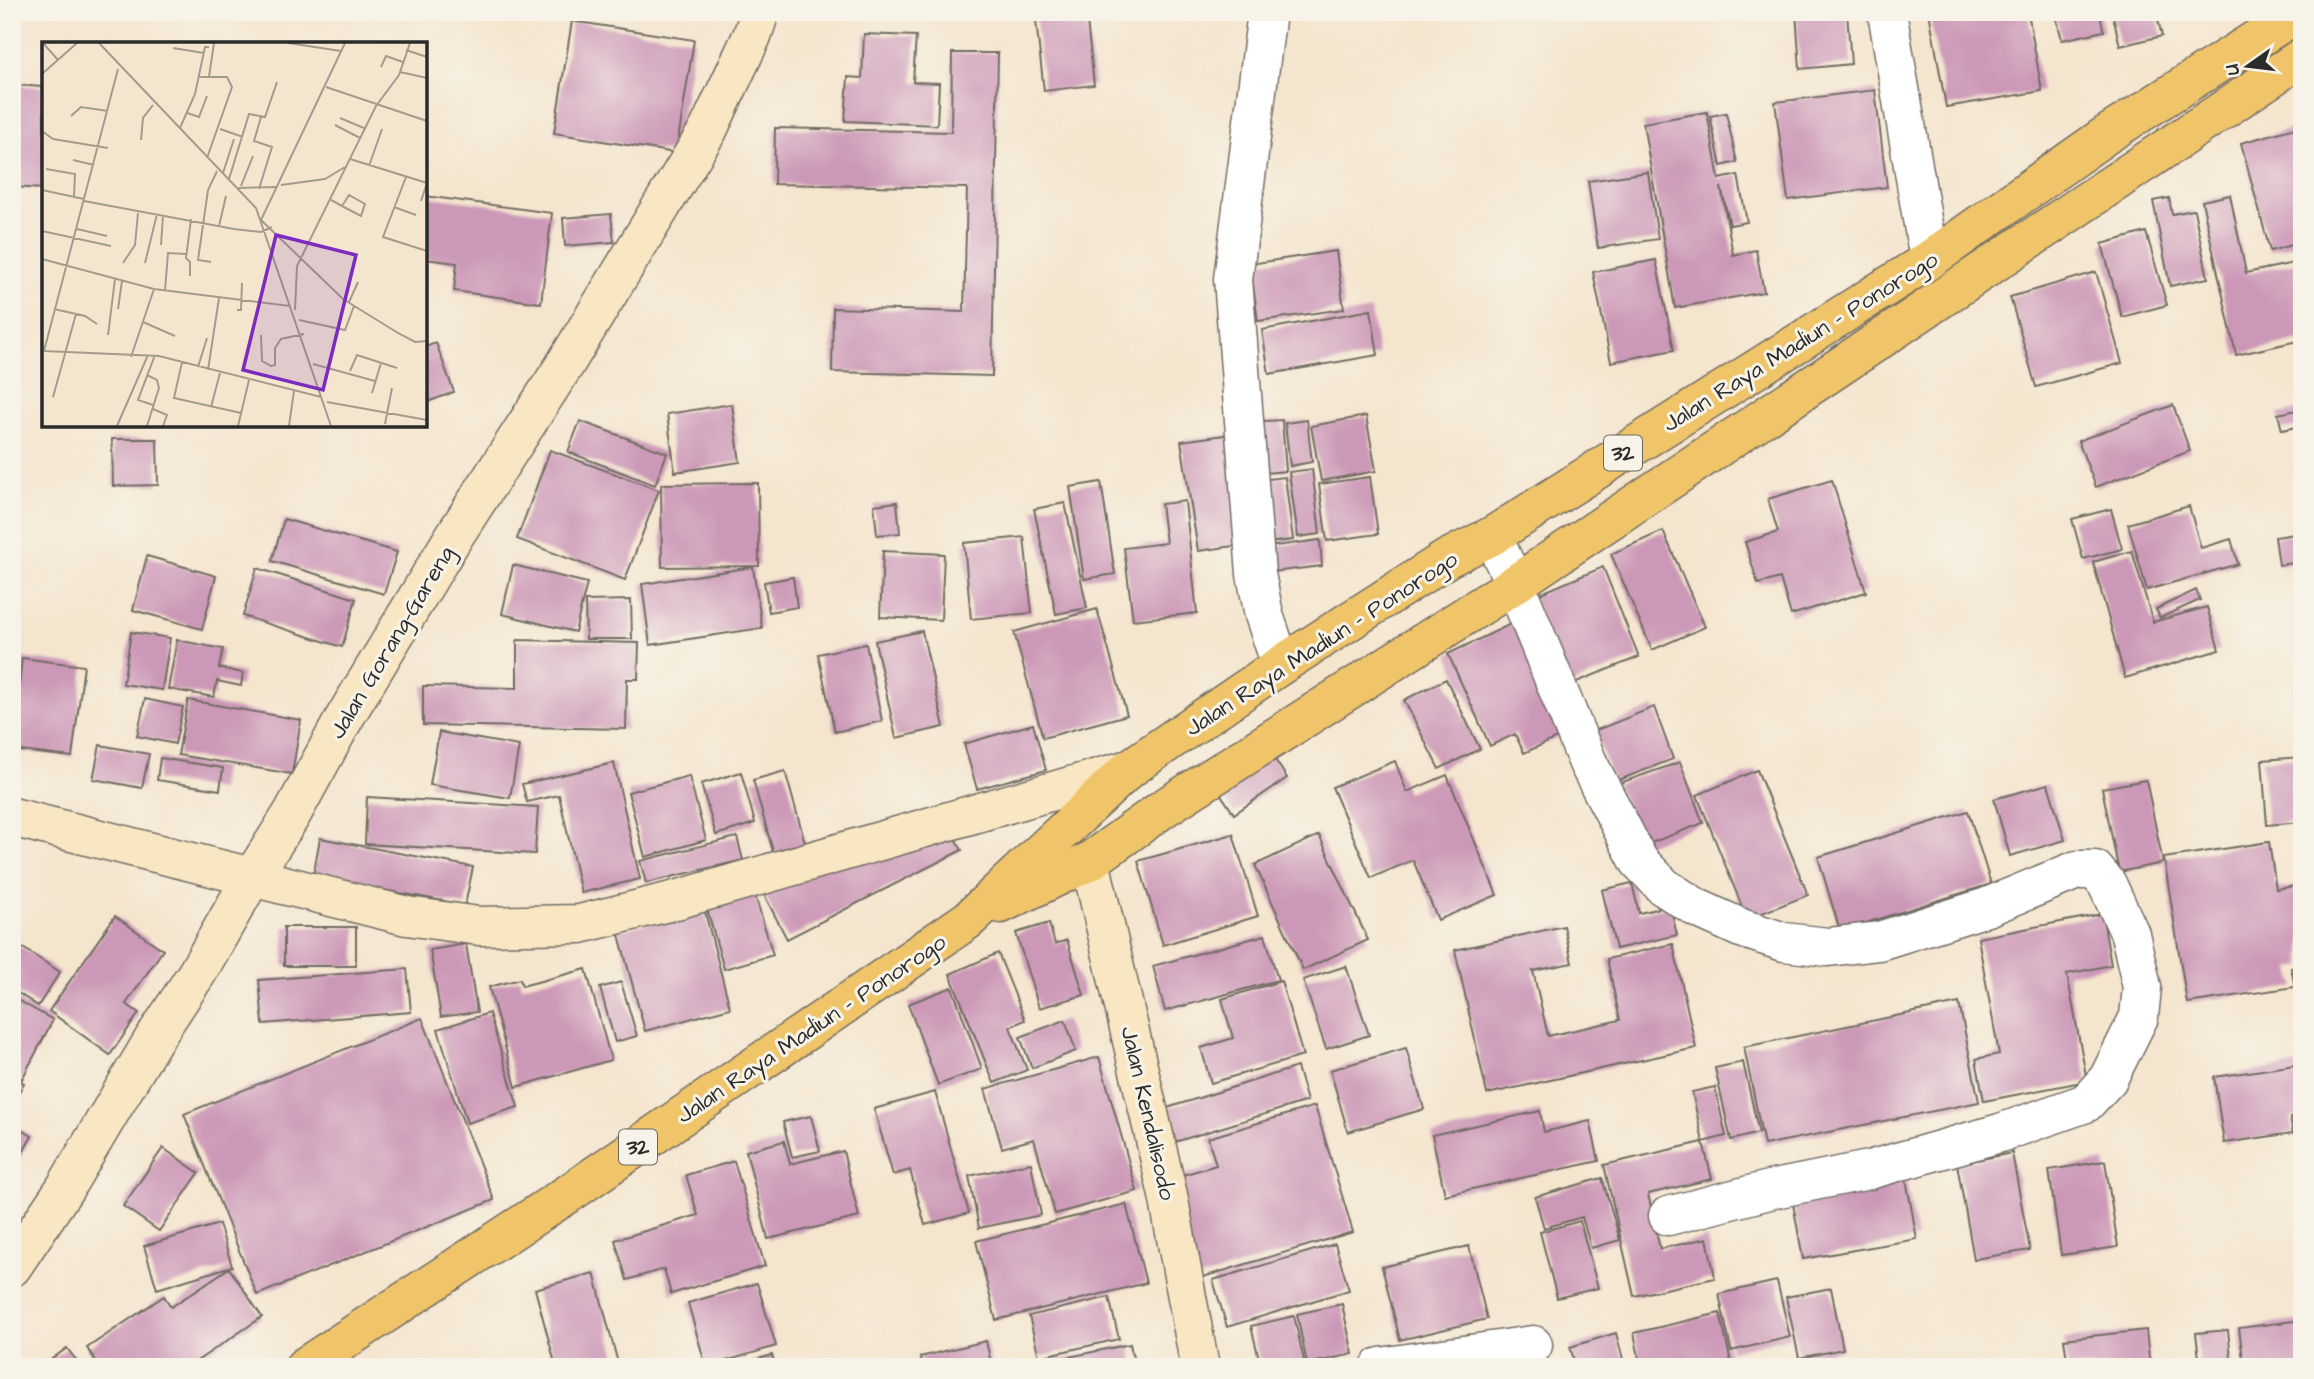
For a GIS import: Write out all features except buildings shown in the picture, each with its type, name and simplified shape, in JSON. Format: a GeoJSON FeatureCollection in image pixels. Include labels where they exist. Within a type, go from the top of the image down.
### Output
{"type":"FeatureCollection","features":[{"type":"Feature","properties":{"kind":"highway","name":"Jalan Raya Madiun - Ponorogo"},"geometry":{"type":"LineString","coordinates":[[968,920],[1129,769],[1281,665],[1448,558],[1492,536],[1930,260],[2106,135],[2299,12]]}},
{"type":"Feature","properties":{"kind":"highway","name":"Jalan Raya Madiun - Ponorogo"},"geometry":{"type":"LineString","coordinates":[[304,1367],[568,1194],[968,920],[1090,861],[1164,808],[1515,584],[2302,57]]}},
{"type":"Feature","properties":{"kind":"street","name":"Jalan Gorang-Gareng"},"geometry":{"type":"LineString","coordinates":[[12,1267],[65,1188],[153,1040],[197,973],[292,814],[345,717],[453,538],[571,355],[708,130],[752,36],[760,12]]}},
{"type":"Feature","properties":{"kind":"street"},"geometry":{"type":"LineString","coordinates":[[1267,12],[1233,279],[1256,574],[1264,615],[1281,665]]}},
{"type":"Feature","properties":{"kind":"street"},"geometry":{"type":"LineString","coordinates":[[1887,12],[1930,260]]}},
{"type":"Feature","properties":{"kind":"street"},"geometry":{"type":"LineString","coordinates":[[1492,536],[1515,584],[1588,763],[1639,861],[1664,887],[1697,908],[1741,928],[1784,942],[1828,947],[1879,941],[1987,907],[2077,870],[2095,870],[2107,884],[2130,934],[2142,987],[2139,1017],[2108,1079],[2086,1103],[2000,1133],[1869,1170],[1769,1190],[1668,1216]]}},
{"type":"Feature","properties":{"kind":"street"},"geometry":{"type":"LineString","coordinates":[[12,817],[407,916],[479,926],[580,924],[677,900],[1129,769]]}},
{"type":"Feature","properties":{"kind":"street","name":"Jalan Kendalisodo"},"geometry":{"type":"LineString","coordinates":[[1090,861],[1168,1195],[1200,1367]]}},
{"type":"Feature","properties":{"kind":"street"},"geometry":{"type":"LineString","coordinates":[[1380,1367],[1533,1345]]}}]}
